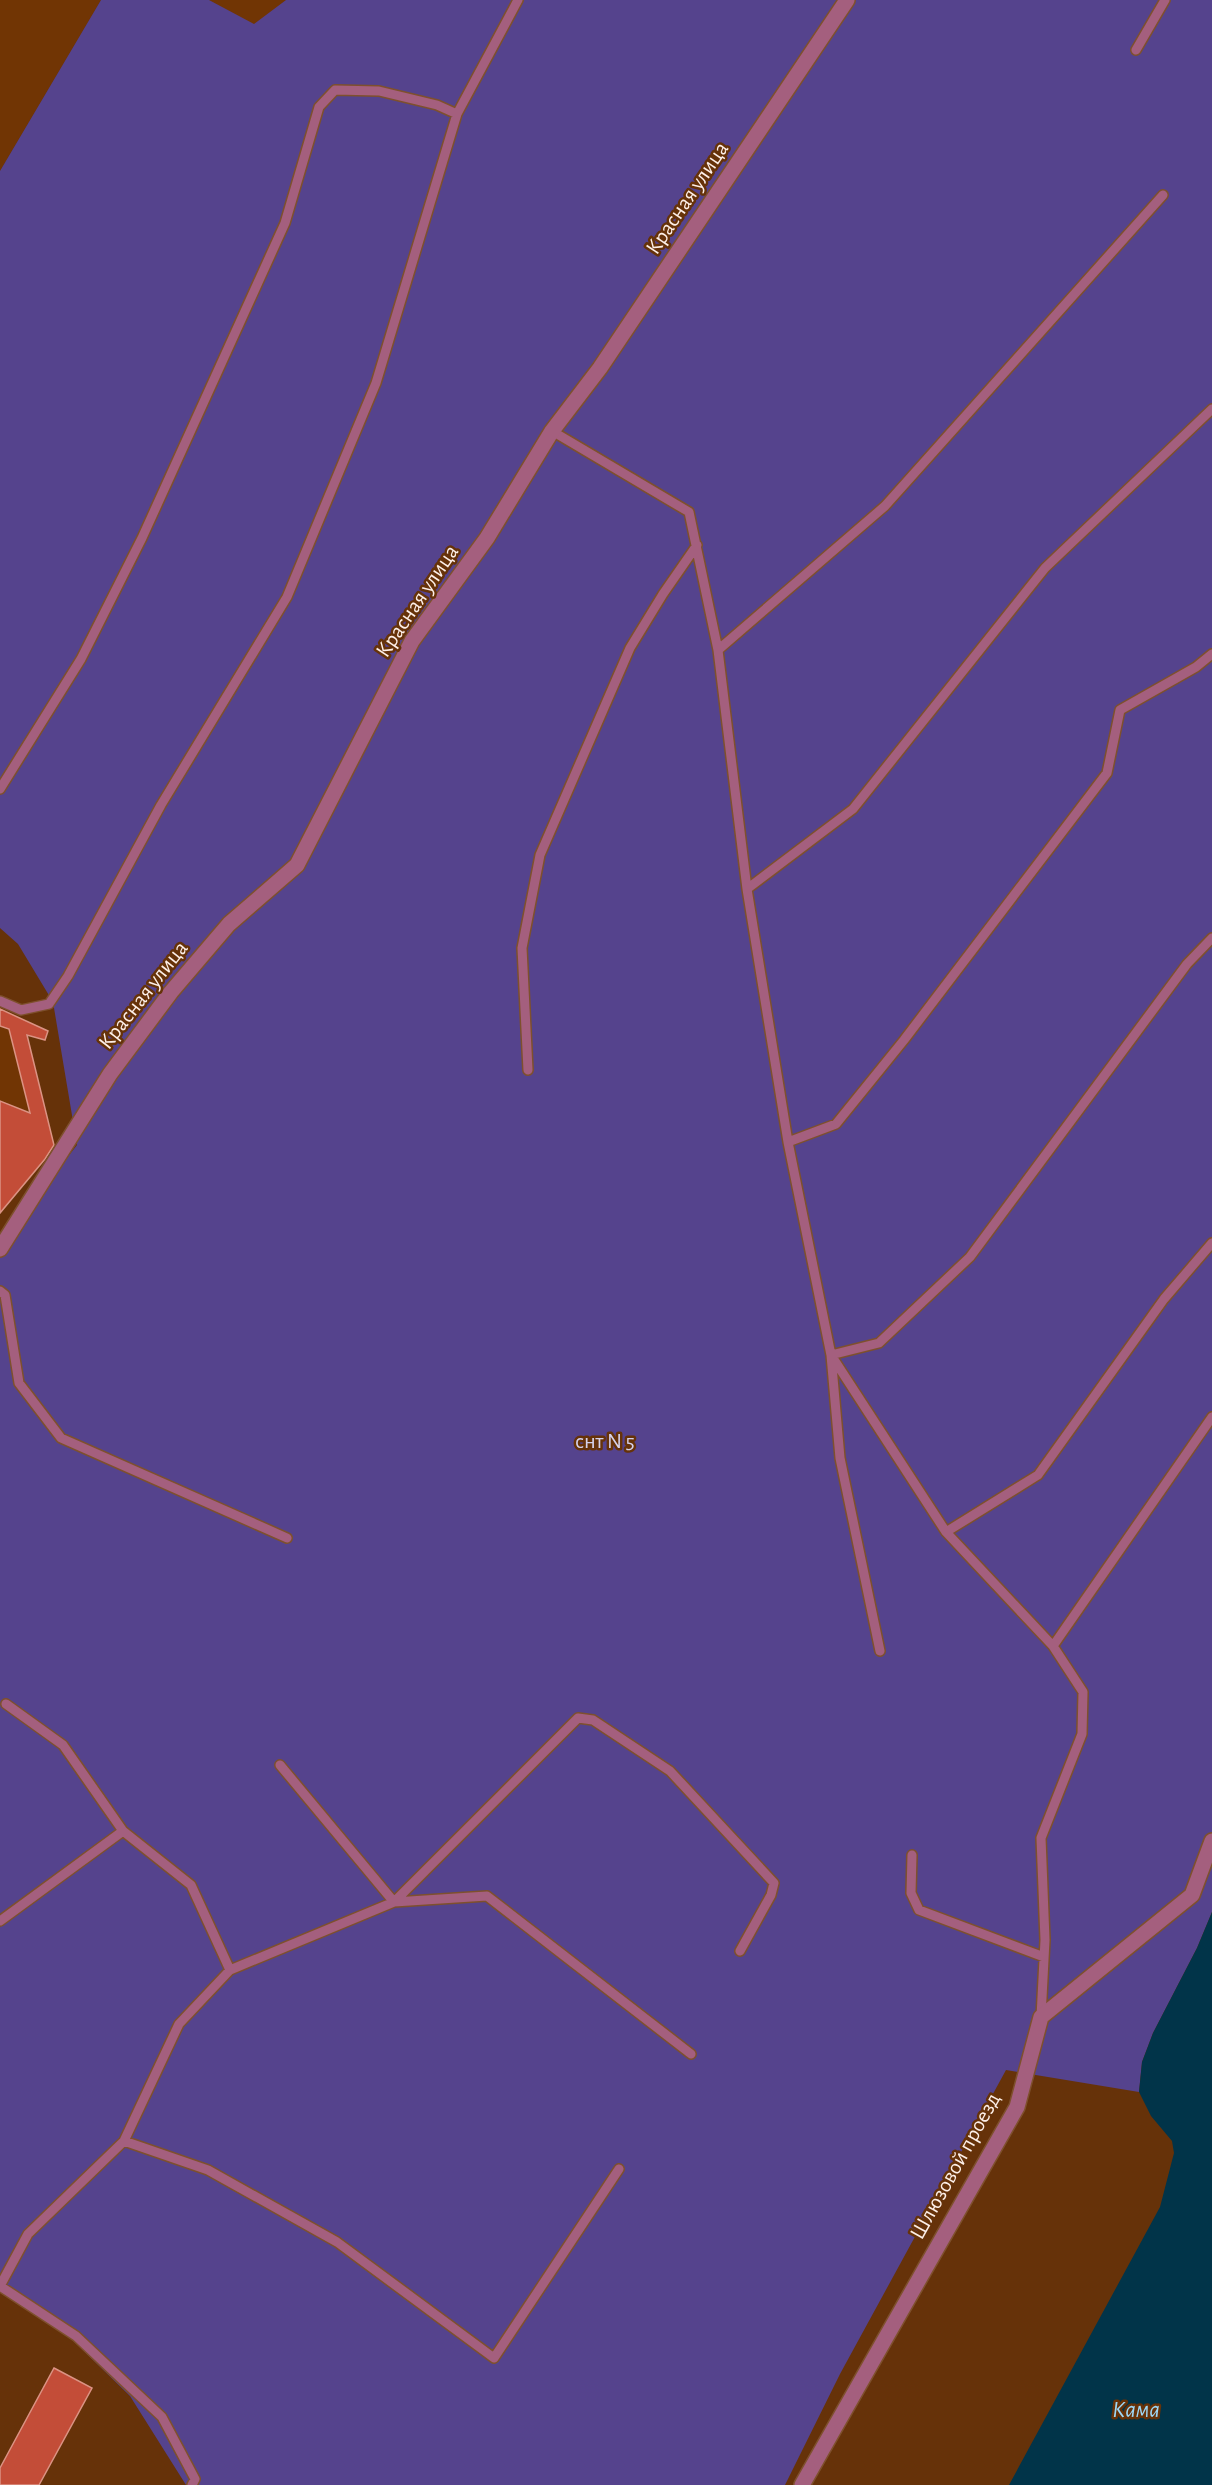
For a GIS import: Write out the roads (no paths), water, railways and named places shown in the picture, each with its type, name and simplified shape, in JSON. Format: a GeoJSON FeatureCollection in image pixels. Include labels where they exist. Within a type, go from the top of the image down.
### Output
{"type":"FeatureCollection","features":[{"type":"Feature","properties":{"kind":"street","name":"Красная улица"},"geometry":{"type":"LineString","coordinates":[[0,1249],[110,1074],[171,992],[229,924],[297,865],[412,641],[487,538],[552,431],[600,368],[847,0]]}},
{"type":"Feature","properties":{"kind":"street"},"geometry":{"type":"LineString","coordinates":[[1041,2017],[1192,1894],[1212,1841]]}},
{"type":"Feature","properties":{"kind":"street","name":"Шлюзовой проезд"},"geometry":{"type":"LineString","coordinates":[[802,2485],[1017,2107],[1041,2017]]}},
{"type":"Feature","properties":{"kind":"lane"},"geometry":{"type":"LineString","coordinates":[[0,1001],[21,1010],[49,1004],[68,976],[161,805],[287,597],[376,383],[457,114],[518,0]]}},
{"type":"Feature","properties":{"kind":"lane"},"geometry":{"type":"LineString","coordinates":[[1136,50],[1165,0]]}},
{"type":"Feature","properties":{"kind":"lane"},"geometry":{"type":"LineString","coordinates":[[0,789],[81,659],[142,538],[285,223],[319,107],[335,90],[379,91],[437,105],[457,114]]}},
{"type":"Feature","properties":{"kind":"lane"},"geometry":{"type":"LineString","coordinates":[[718,650],[885,506],[1163,195]]}},
{"type":"Feature","properties":{"kind":"lane"},"geometry":{"type":"LineString","coordinates":[[747,889],[853,809],[1045,568],[1212,409]]}},
{"type":"Feature","properties":{"kind":"lane"},"geometry":{"type":"LineString","coordinates":[[552,431],[689,512],[718,650],[747,889],[788,1142],[831,1355],[840,1458],[879,1651]]}},
{"type":"Feature","properties":{"kind":"lane"},"geometry":{"type":"LineString","coordinates":[[528,1070],[522,948],[540,855],[630,648],[697,545]]}},
{"type":"Feature","properties":{"kind":"lane"},"geometry":{"type":"LineString","coordinates":[[788,1142],[836,1124],[904,1040],[1107,773],[1120,710],[1196,667],[1212,654]]}},
{"type":"Feature","properties":{"kind":"lane"},"geometry":{"type":"LineString","coordinates":[[831,1355],[879,1343],[970,1257],[1187,964],[1212,938]]}},
{"type":"Feature","properties":{"kind":"lane"},"geometry":{"type":"LineString","coordinates":[[946,1532],[1038,1474],[1164,1299],[1212,1243]]}},
{"type":"Feature","properties":{"kind":"lane"},"geometry":{"type":"LineString","coordinates":[[0,1291],[5,1294],[19,1383],[61,1438],[287,1538]]}},
{"type":"Feature","properties":{"kind":"lane"},"geometry":{"type":"LineString","coordinates":[[831,1355],[946,1532],[1053,1646],[1083,1692],[1082,1734],[1041,1838],[1044,1957],[1041,2017]]}},
{"type":"Feature","properties":{"kind":"lane"},"geometry":{"type":"LineString","coordinates":[[1053,1646],[1212,1417]]}},
{"type":"Feature","properties":{"kind":"lane"},"geometry":{"type":"LineString","coordinates":[[6,1704],[63,1745],[123,1831],[191,1885],[231,1970]]}},
{"type":"Feature","properties":{"kind":"lane"},"geometry":{"type":"LineString","coordinates":[[394,1902],[578,1718],[593,1720],[670,1771],[774,1883],[771,1895],[740,1951]]}},
{"type":"Feature","properties":{"kind":"lane"},"geometry":{"type":"LineString","coordinates":[[280,1765],[394,1902]]}},
{"type":"Feature","properties":{"kind":"lane"},"geometry":{"type":"LineString","coordinates":[[0,1920],[123,1831]]}},
{"type":"Feature","properties":{"kind":"lane"},"geometry":{"type":"LineString","coordinates":[[912,1855],[911,1893],[919,1910],[1044,1957]]}},
{"type":"Feature","properties":{"kind":"lane"},"geometry":{"type":"LineString","coordinates":[[192,2485],[195,2480],[162,2417],[76,2336],[0,2286],[28,2234],[124,2141],[179,2024],[231,1970],[394,1902],[487,1896],[691,2054]]}},
{"type":"Feature","properties":{"kind":"lane"},"geometry":{"type":"LineString","coordinates":[[124,2141],[208,2170],[338,2242],[494,2358],[619,2169]]}},
{"type":"Feature","properties":{"kind":"water","name":"Кама"},"geometry":{"type":"Polygon","coordinates":[[[1212,1912],[1212,2485],[1009,2485],[1160,2207],[1174,2153],[1172,2141],[1151,2116],[1139,2092],[1142,2062],[1153,2033],[1197,1948],[1212,1912]]]}},
{"type":"Feature","properties":{"kind":"park label","name":"снт N 5"},"geometry":{"type":"Point","coordinates":[605,1441]}}]}
